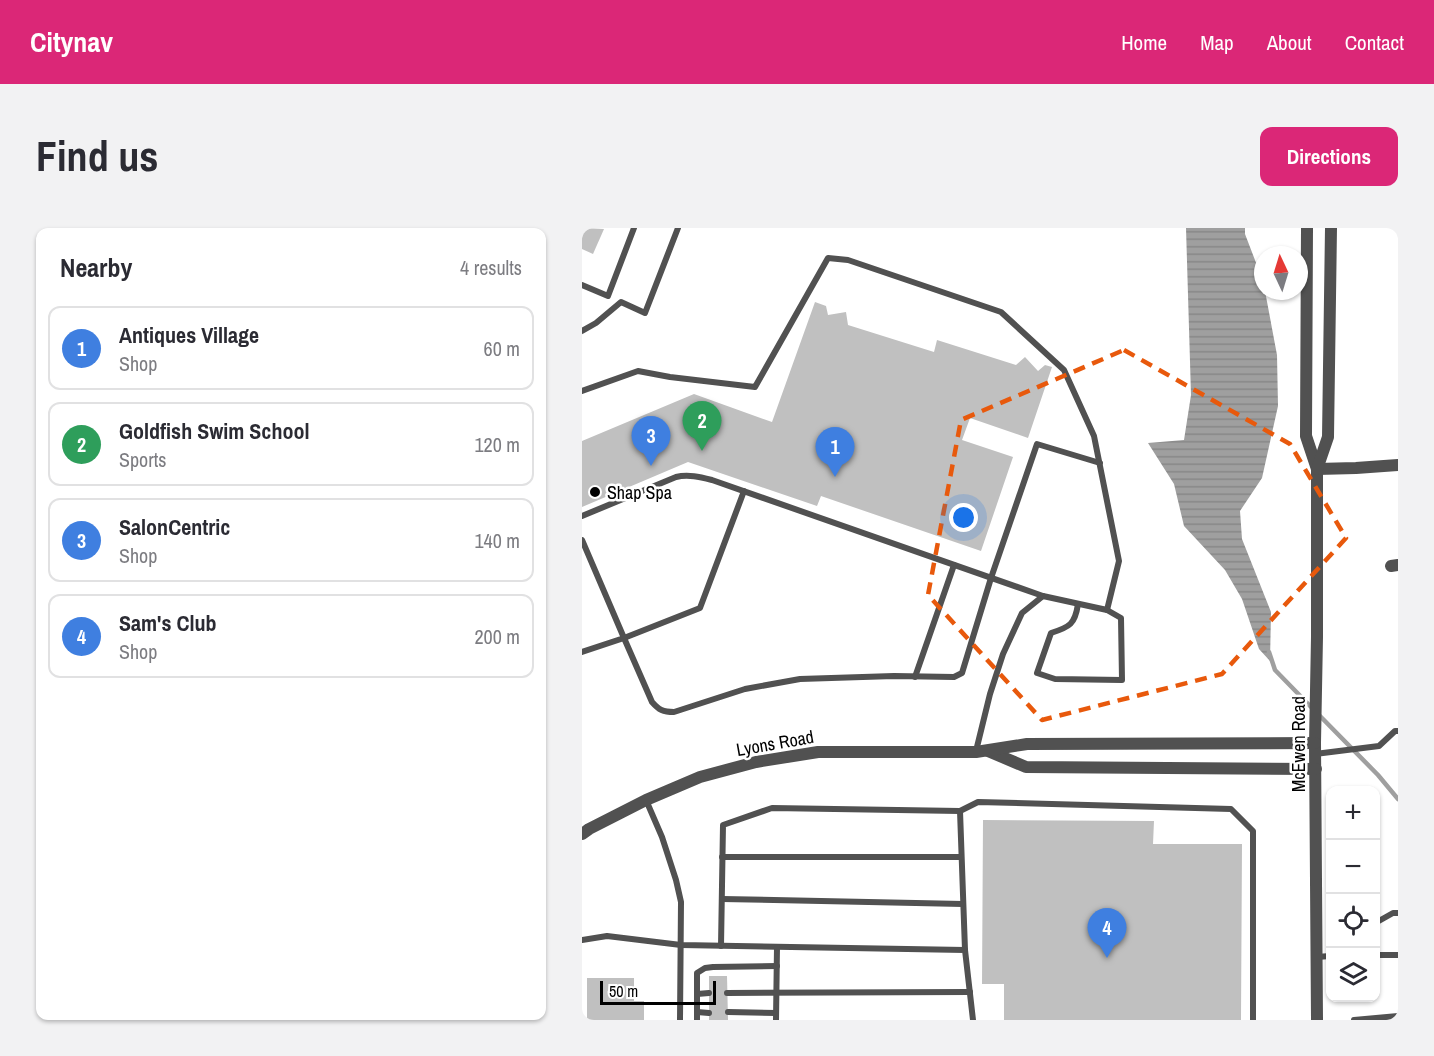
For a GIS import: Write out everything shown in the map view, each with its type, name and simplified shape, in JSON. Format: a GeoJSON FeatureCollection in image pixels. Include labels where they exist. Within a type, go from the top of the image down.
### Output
{"type":"FeatureCollection","features":[{"type":"Feature","properties":{"kind":"street","name":"McEwen Road"},"geometry":{"type":"LineString","coordinates":[[1307,228],[1306,436],[1317,469],[1315,748],[1317,1020]]}},
{"type":"Feature","properties":{"kind":"street","name":"McEwen Road"},"geometry":{"type":"LineString","coordinates":[[1317,469],[1328,437],[1330,228]]}},
{"type":"Feature","properties":{"kind":"street"},"geometry":{"type":"LineString","coordinates":[[1317,469],[1398,465]]}},
{"type":"Feature","properties":{"kind":"street","name":"Lyons Road"},"geometry":{"type":"LineString","coordinates":[[582,834],[646,800],[700,777],[756,762],[818,752],[982,751],[1027,744],[1315,748]]}},
{"type":"Feature","properties":{"kind":"street","name":"Lyons Road"},"geometry":{"type":"LineString","coordinates":[[982,751],[1026,767],[1316,770]]}},
{"type":"Feature","properties":{"kind":"lane"},"geometry":{"type":"LineString","coordinates":[[608,296],[634,228]]}},
{"type":"Feature","properties":{"kind":"lane"},"geometry":{"type":"LineString","coordinates":[[582,285],[645,313],[678,228]]}},
{"type":"Feature","properties":{"kind":"lane"},"geometry":{"type":"LineString","coordinates":[[582,391],[638,371],[755,387],[828,258],[848,260],[1000,312],[1064,370],[1095,436],[1119,561],[1107,610]]}},
{"type":"Feature","properties":{"kind":"lane"},"geometry":{"type":"LineString","coordinates":[[582,331],[621,302]]}},
{"type":"Feature","properties":{"kind":"lane"},"geometry":{"type":"LineString","coordinates":[[582,540],[652,702],[658,709],[666,712],[674,712],[745,689],[801,679],[954,677],[962,673],[991,578],[1037,444],[1100,463]]}},
{"type":"Feature","properties":{"kind":"lane"},"geometry":{"type":"LineString","coordinates":[[582,516],[681,476],[712,480],[1043,596],[1107,610],[1121,618],[1122,680],[1055,679],[1037,673],[1051,633],[1072,624],[1077,616],[1078,604]]}},
{"type":"Feature","properties":{"kind":"lane"},"geometry":{"type":"LineString","coordinates":[[582,652],[700,608],[744,491]]}},
{"type":"Feature","properties":{"kind":"lane"},"geometry":{"type":"LineString","coordinates":[[915,676],[954,565]]}},
{"type":"Feature","properties":{"kind":"lane"},"geometry":{"type":"LineString","coordinates":[[982,751],[990,694],[1003,654],[1022,613],[1043,596]]}},
{"type":"Feature","properties":{"kind":"lane"},"geometry":{"type":"LineString","coordinates":[[1315,748],[1379,746],[1395,731],[1398,731]]}},
{"type":"Feature","properties":{"kind":"lane"},"geometry":{"type":"LineString","coordinates":[[646,800],[662,837],[681,902],[680,1020]]}},
{"type":"Feature","properties":{"kind":"lane"},"geometry":{"type":"LineString","coordinates":[[721,946],[723,825],[772,808],[960,811],[978,802],[1231,809],[1253,831],[1253,1020]]}},
{"type":"Feature","properties":{"kind":"lane"},"geometry":{"type":"LineString","coordinates":[[960,811],[965,950],[973,1020]]}},
{"type":"Feature","properties":{"kind":"lane"},"geometry":{"type":"LineString","coordinates":[[722,857],[961,858]]}},
{"type":"Feature","properties":{"kind":"lane"},"geometry":{"type":"LineString","coordinates":[[722,899],[963,904]]}},
{"type":"Feature","properties":{"kind":"lane"},"geometry":{"type":"LineString","coordinates":[[1380,920],[1393,913],[1398,913]]}},
{"type":"Feature","properties":{"kind":"lane"},"geometry":{"type":"LineString","coordinates":[[582,940],[607,936],[681,945],[965,950]]}},
{"type":"Feature","properties":{"kind":"lane"},"geometry":{"type":"LineString","coordinates":[[728,1012],[776,1016],[777,947]]}},
{"type":"Feature","properties":{"kind":"lane"},"geometry":{"type":"LineString","coordinates":[[1380,955],[1398,955]]}},
{"type":"Feature","properties":{"kind":"lane"},"geometry":{"type":"LineString","coordinates":[[1317,957],[1326,956]]}},
{"type":"Feature","properties":{"kind":"lane"},"geometry":{"type":"LineString","coordinates":[[697,1020],[697,973],[705,968],[777,966]]}},
{"type":"Feature","properties":{"kind":"lane"},"geometry":{"type":"LineString","coordinates":[[727,993],[970,992]]}},
{"type":"Feature","properties":{"kind":"lane"},"geometry":{"type":"LineString","coordinates":[[697,993],[709,993]]}},
{"type":"Feature","properties":{"kind":"lane"},"geometry":{"type":"LineString","coordinates":[[697,1012],[709,1013]]}},
{"type":"Feature","properties":{"kind":"lane"},"geometry":{"type":"LineString","coordinates":[[1354,1020],[1398,1016]]}},
{"type":"Feature","properties":{"kind":"highlighted area"},"geometry":{"type":"Polygon","coordinates":[[[1124,350],[1290,444],[1346,538],[1222,674],[1042,720],[928,595],[961,420],[1124,350]]]}},
{"type":"Feature","properties":{"kind":"shaded area"},"geometry":{"type":"Polygon","coordinates":[[[1186,228],[1245,228],[1254,258],[1254,300],[1267,300],[1277,355],[1278,406],[1262,478],[1240,511],[1242,539],[1271,612],[1270,661],[1259,649],[1242,599],[1225,570],[1184,526],[1174,484],[1148,443],[1184,440],[1191,395],[1186,228]]]}},
{"type":"Feature","properties":{"kind":"building"},"geometry":{"type":"Polygon","coordinates":[[[582,228],[604,229],[593,254],[582,249],[582,228]]]}},
{"type":"Feature","properties":{"kind":"building"},"geometry":{"type":"Polygon","coordinates":[[[815,302],[826,306],[828,315],[846,312],[848,325],[934,352],[937,340],[1016,365],[1025,357],[1038,371],[1045,365],[1052,367],[1028,438],[970,418],[962,440],[1013,457],[981,551],[821,496],[817,506],[688,462],[582,507],[582,441],[694,394],[772,422],[815,302]]]}},
{"type":"Feature","properties":{"kind":"building"},"geometry":{"type":"Polygon","coordinates":[[[983,820],[1154,821],[1153,844],[1242,844],[1241,1020],[1004,1020],[1004,984],[982,984],[983,820]]]}},
{"type":"Feature","properties":{"kind":"building"},"geometry":{"type":"Polygon","coordinates":[[[709,976],[727,976],[728,1020],[709,1020],[709,976]]]}},
{"type":"Feature","properties":{"kind":"building"},"geometry":{"type":"Polygon","coordinates":[[[587,978],[634,978],[634,1001],[644,1001],[644,1020],[587,1020],[587,978]]]}},
{"type":"Feature","properties":{"kind":"waterway"},"geometry":{"type":"LineString","coordinates":[[1269,652],[1275,670],[1313,709]]}},
{"type":"Feature","properties":{"kind":"waterway"},"geometry":{"type":"LineString","coordinates":[[1319,715],[1378,775],[1398,799]]}},
{"type":"Feature","properties":{"kind":"place","name":"Goldfish Swim School"},"geometry":{"type":"Point","coordinates":[702,451]}},
{"type":"Feature","properties":{"kind":"place","name":"SalonCentric"},"geometry":{"type":"Point","coordinates":[651,466]}},
{"type":"Feature","properties":{"kind":"place","name":"Antiques Village"},"geometry":{"type":"Point","coordinates":[835,477]}},
{"type":"Feature","properties":{"kind":"place","name":"Shap Spa"},"geometry":{"type":"Point","coordinates":[595,492]}},
{"type":"Feature","properties":{"kind":"place","name":"Sam's Club"},"geometry":{"type":"Point","coordinates":[1107,958]}}]}
